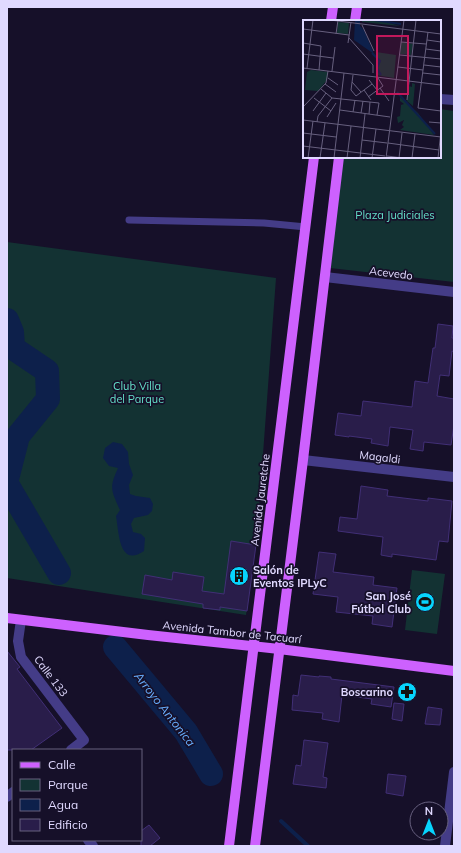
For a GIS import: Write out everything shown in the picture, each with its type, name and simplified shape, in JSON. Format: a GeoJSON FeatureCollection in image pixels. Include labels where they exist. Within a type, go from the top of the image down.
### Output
{"type":"FeatureCollection","features":[{"type":"Feature","properties":{"kind":"main road"},"geometry":{"type":"LineString","coordinates":[[331,20],[333,7]]}},
{"type":"Feature","properties":{"kind":"main road"},"geometry":{"type":"LineString","coordinates":[[356,20],[357,7]]}},
{"type":"Feature","properties":{"kind":"main road","name":"Avenida Jauretche"},"geometry":{"type":"LineString","coordinates":[[229,846],[314,158]]}},
{"type":"Feature","properties":{"kind":"main road"},"geometry":{"type":"LineString","coordinates":[[254,846],[303,460],[339,158]]}},
{"type":"Feature","properties":{"kind":"main road","name":"Avenida Tambor de Tacuarí"},"geometry":{"type":"LineString","coordinates":[[7,618],[254,646],[454,671]]}},
{"type":"Feature","properties":{"kind":"street"},"geometry":{"type":"LineString","coordinates":[[441,99],[454,100]]}},
{"type":"Feature","properties":{"kind":"street","name":"Acevedo"},"geometry":{"type":"LineString","coordinates":[[325,277],[454,292]]}},
{"type":"Feature","properties":{"kind":"street","name":"Magaldi"},"geometry":{"type":"LineString","coordinates":[[303,460],[454,478]]}},
{"type":"Feature","properties":{"kind":"street","name":"Calle 133"},"geometry":{"type":"LineString","coordinates":[[21,620],[18,641],[22,657],[84,740],[72,749]]}},
{"type":"Feature","properties":{"kind":"street"},"geometry":{"type":"LineString","coordinates":[[445,846],[454,772]]}},
{"type":"Feature","properties":{"kind":"lane"},"geometry":{"type":"LineString","coordinates":[[129,220],[264,223],[306,227]]}},
{"type":"Feature","properties":{"kind":"green space","name":"Plaza Judiciales"},"geometry":{"type":"Polygon","coordinates":[[[441,109],[454,111],[454,282],[330,268],[343,158],[441,158],[441,109]]]}},
{"type":"Feature","properties":{"kind":"green space","name":"Club Villa del Parque"},"geometry":{"type":"Polygon","coordinates":[[[7,242],[276,278],[258,522],[246,615],[7,578],[7,242]]]}},
{"type":"Feature","properties":{"kind":"green space","name":"San José Fútbol Club"},"geometry":{"type":"Polygon","coordinates":[[[412,570],[445,574],[437,634],[405,630],[412,570]]]}},
{"type":"Feature","properties":{"kind":"water"},"geometry":{"type":"Polygon","coordinates":[[[113,442],[122,444],[128,452],[129,464],[133,475],[129,485],[130,494],[150,498],[153,504],[152,511],[148,515],[134,518],[131,524],[133,532],[141,534],[145,538],[144,551],[136,555],[130,555],[125,552],[120,539],[116,516],[120,510],[112,489],[113,480],[118,468],[109,466],[103,458],[105,448],[113,442]]]}},
{"type":"Feature","properties":{"kind":"building"},"geometry":{"type":"Polygon","coordinates":[[[438,324],[453,326],[452,338],[454,338],[454,352],[452,351],[449,376],[440,375],[437,396],[454,399],[454,425],[451,445],[424,442],[423,451],[410,449],[413,430],[390,427],[388,446],[371,443],[372,439],[335,435],[338,413],[361,416],[363,401],[412,407],[415,381],[428,383],[438,324]]]}},
{"type":"Feature","properties":{"kind":"building"},"geometry":{"type":"Polygon","coordinates":[[[361,486],[388,490],[387,496],[428,501],[428,498],[452,501],[448,542],[439,541],[436,560],[392,554],[392,557],[381,555],[383,537],[338,531],[340,517],[357,519],[361,486]]]}},
{"type":"Feature","properties":{"kind":"building"},"geometry":{"type":"Polygon","coordinates":[[[231,541],[256,545],[247,611],[220,607],[220,610],[203,608],[203,604],[142,594],[145,575],[172,580],[173,572],[204,577],[202,591],[224,594],[231,541]]]}},
{"type":"Feature","properties":{"kind":"building"},"geometry":{"type":"Polygon","coordinates":[[[319,552],[336,554],[333,572],[374,577],[373,585],[397,588],[392,627],[372,624],[373,616],[336,612],[338,597],[313,594],[319,552]]]}},
{"type":"Feature","properties":{"kind":"building"},"geometry":{"type":"Polygon","coordinates":[[[7,651],[20,667],[17,669],[62,728],[32,749],[7,750],[7,651]]]}},
{"type":"Feature","properties":{"kind":"building"},"geometry":{"type":"Polygon","coordinates":[[[301,675],[331,677],[331,679],[394,687],[391,707],[371,704],[372,699],[342,695],[339,722],[322,719],[323,713],[292,710],[293,695],[298,696],[301,675]]]}},
{"type":"Feature","properties":{"kind":"building"},"geometry":{"type":"Polygon","coordinates":[[[394,703],[404,704],[402,721],[392,719],[394,703]]]}},
{"type":"Feature","properties":{"kind":"building"},"geometry":{"type":"Polygon","coordinates":[[[428,707],[442,709],[440,725],[425,724],[428,707]]]}},
{"type":"Feature","properties":{"kind":"building"},"geometry":{"type":"Polygon","coordinates":[[[304,740],[328,743],[323,777],[327,778],[326,788],[293,784],[296,765],[301,766],[304,740]]]}},
{"type":"Feature","properties":{"kind":"building"},"geometry":{"type":"Polygon","coordinates":[[[388,774],[406,776],[403,796],[386,793],[388,774]]]}},
{"type":"Feature","properties":{"kind":"building"},"geometry":{"type":"Polygon","coordinates":[[[149,825],[160,838],[150,846],[141,846],[142,830],[149,825]]]}},
{"type":"Feature","properties":{"kind":"waterway","name":"Arroyo Antonica"},"geometry":{"type":"LineString","coordinates":[[7,320],[12,332],[13,348],[47,371],[48,399],[18,436],[7,479]]}},
{"type":"Feature","properties":{"kind":"waterway","name":"Arroyo Antonica"},"geometry":{"type":"LineString","coordinates":[[7,484],[59,573]]}},
{"type":"Feature","properties":{"kind":"waterway","name":"Arroyo Antonica"},"geometry":{"type":"LineString","coordinates":[[115,647],[186,732],[211,774]]}},
{"type":"Feature","properties":{"kind":"waterway","name":"Arroyo Antonica"},"geometry":{"type":"LineString","coordinates":[[281,821],[308,846]]}},
{"type":"Feature","properties":{"kind":"place","name":"Salón de Eventos IPLyC"},"geometry":{"type":"Point","coordinates":[239,576]}},
{"type":"Feature","properties":{"kind":"place","name":"San José Fútbol Club"},"geometry":{"type":"Point","coordinates":[425,602]}},
{"type":"Feature","properties":{"kind":"place","name":"Boscarino"},"geometry":{"type":"Point","coordinates":[407,692]}}]}
